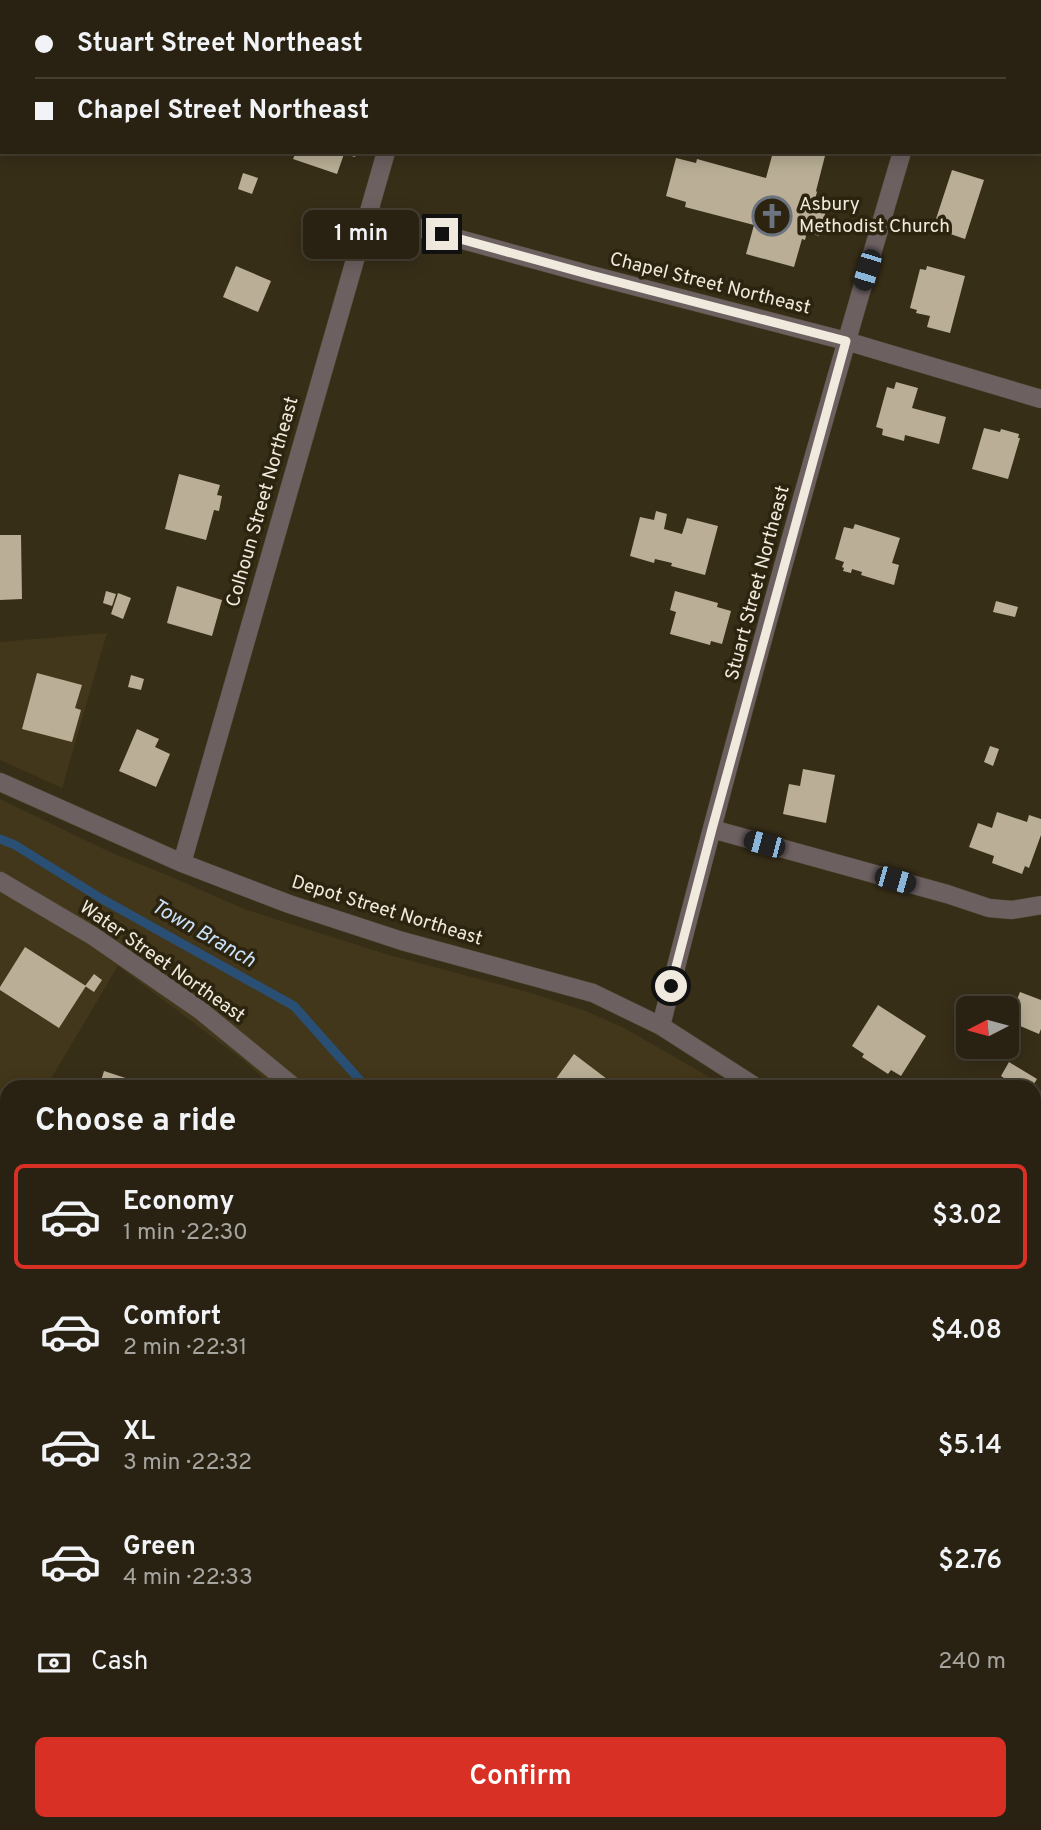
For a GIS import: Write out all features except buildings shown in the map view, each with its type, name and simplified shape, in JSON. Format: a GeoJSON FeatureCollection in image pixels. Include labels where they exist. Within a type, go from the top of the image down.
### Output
{"type":"FeatureCollection","features":[{"type":"Feature","properties":{"kind":"street","name":"Colhoun Street Northeast"},"geometry":{"type":"LineString","coordinates":[[181,863],[385,154]]}},
{"type":"Feature","properties":{"kind":"street","name":"Stuart Street Northeast"},"geometry":{"type":"LineString","coordinates":[[661,1026],[712,829],[846,341],[901,154]]}},
{"type":"Feature","properties":{"kind":"street","name":"Chapel Street Northeast"},"geometry":{"type":"LineString","coordinates":[[368,214],[846,341],[1041,399]]}},
{"type":"Feature","properties":{"kind":"street","name":"Depot Street Northeast"},"geometry":{"type":"LineString","coordinates":[[0,782],[181,863],[289,904],[402,941],[593,993],[661,1026],[745,1080]]}},
{"type":"Feature","properties":{"kind":"street"},"geometry":{"type":"LineString","coordinates":[[712,829],[989,908],[1012,910],[1041,905]]}},
{"type":"Feature","properties":{"kind":"street","name":"Water Street Northeast"},"geometry":{"type":"LineString","coordinates":[[0,881],[93,936],[200,1010],[285,1080]]}},
{"type":"Feature","properties":{"kind":"shaded area"},"geometry":{"type":"Polygon","coordinates":[[[107,633],[62,788],[0,760],[0,642],[107,633]]]}},
{"type":"Feature","properties":{"kind":"shaded area"},"geometry":{"type":"Polygon","coordinates":[[[0,799],[110,852],[244,909],[389,955],[528,992],[586,1011],[624,1028],[713,1080],[265,1080],[243,1060],[118,966],[50,1080],[0,1080],[0,799]]]}},
{"type":"Feature","properties":{"kind":"waterway","name":"Town Branch"},"geometry":{"type":"LineString","coordinates":[[0,839],[15,845],[102,899],[294,1006],[360,1080]]}},
{"type":"Feature","properties":{"kind":"place","name":"Asbury Methodist Church"},"geometry":{"type":"Point","coordinates":[772,216]}},
{"type":"Feature","properties":{"kind":"route"},"geometry":{"type":"LineString","coordinates":[[442,234],[846,341],[671,986]]}}]}
